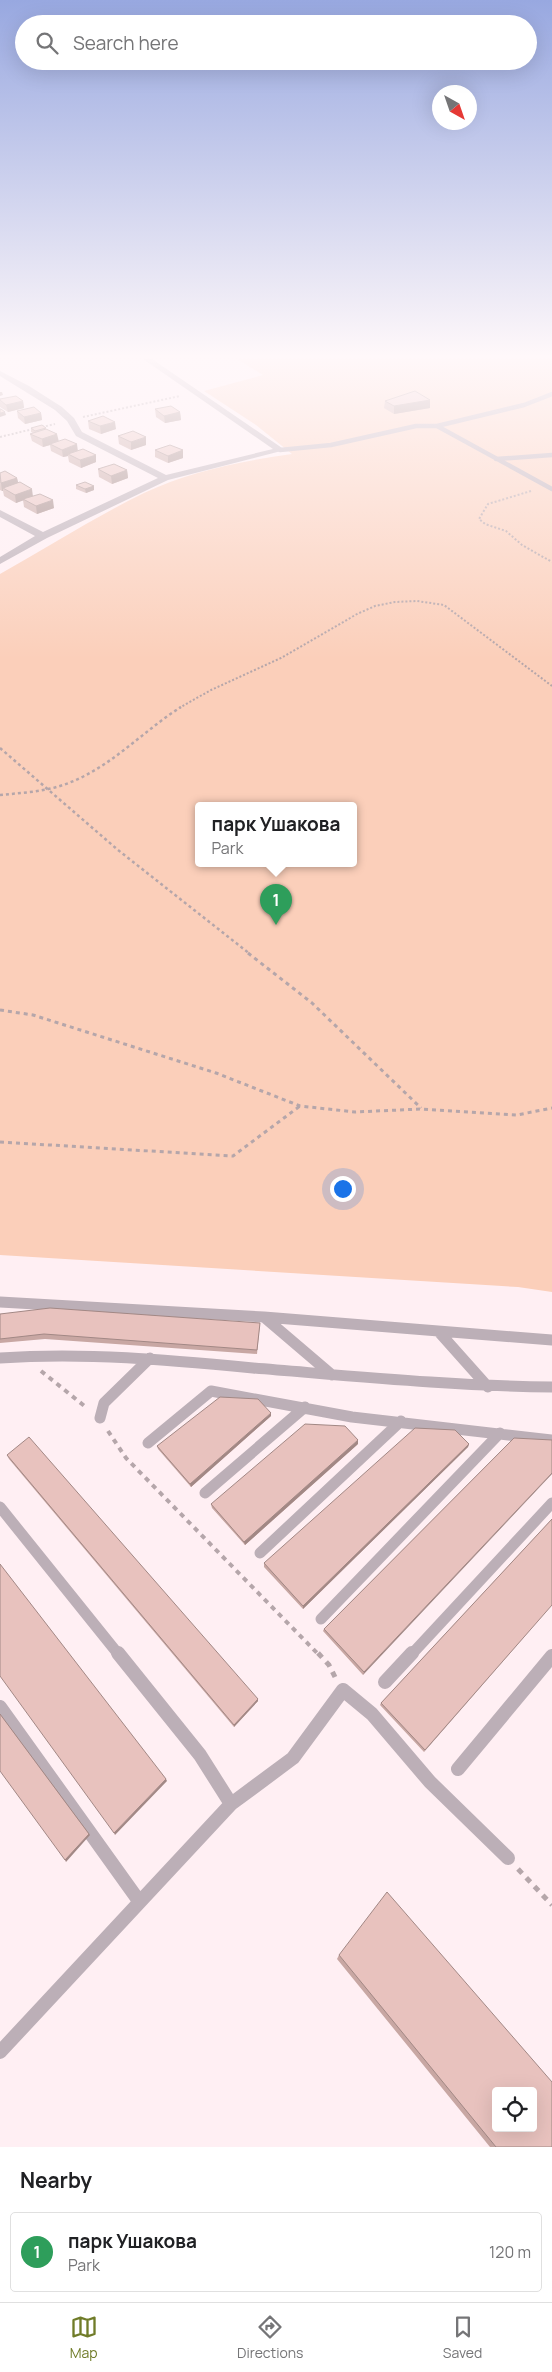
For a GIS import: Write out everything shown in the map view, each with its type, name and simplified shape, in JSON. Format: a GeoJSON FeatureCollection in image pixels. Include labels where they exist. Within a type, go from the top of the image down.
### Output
{"type":"FeatureCollection","features":[{"type":"Feature","properties":{"kind":"street"},"geometry":{"type":"LineString","coordinates":[[127,459],[165,478]]}},
{"type":"Feature","properties":{"kind":"street"},"geometry":{"type":"LineString","coordinates":[[0,561],[43,536],[165,478],[242,459]]}},
{"type":"Feature","properties":{"kind":"street"},"geometry":{"type":"LineString","coordinates":[[0,513],[43,536]]}},
{"type":"Feature","properties":{"kind":"lane"},"geometry":{"type":"LineString","coordinates":[[496,459],[551,488]]}},
{"type":"Feature","properties":{"kind":"lane"},"geometry":{"type":"LineString","coordinates":[[0,1302],[264,1317],[552,1340]]}},
{"type":"Feature","properties":{"kind":"lane"},"geometry":{"type":"LineString","coordinates":[[264,1317],[332,1375]]}},
{"type":"Feature","properties":{"kind":"lane"},"geometry":{"type":"LineString","coordinates":[[439,1332],[488,1387]]}},
{"type":"Feature","properties":{"kind":"lane"},"geometry":{"type":"LineString","coordinates":[[0,1358],[21,1356],[150,1358],[488,1387],[552,1387]]}},
{"type":"Feature","properties":{"kind":"lane"},"geometry":{"type":"LineString","coordinates":[[100,1418],[104,1403],[150,1358]]}},
{"type":"Feature","properties":{"kind":"lane"},"geometry":{"type":"LineString","coordinates":[[148,1443],[210,1391],[352,1417],[552,1440]]}},
{"type":"Feature","properties":{"kind":"lane"},"geometry":{"type":"LineString","coordinates":[[205,1493],[305,1407]]}},
{"type":"Feature","properties":{"kind":"lane"},"geometry":{"type":"LineString","coordinates":[[260,1552],[401,1422]]}},
{"type":"Feature","properties":{"kind":"lane"},"geometry":{"type":"LineString","coordinates":[[321,1619],[500,1433]]}},
{"type":"Feature","properties":{"kind":"lane"},"geometry":{"type":"LineString","coordinates":[[384,1682],[552,1503]]}},
{"type":"Feature","properties":{"kind":"lane"},"geometry":{"type":"LineString","coordinates":[[0,1507],[200,1755],[231,1804]]}},
{"type":"Feature","properties":{"kind":"lane"},"geometry":{"type":"LineString","coordinates":[[458,1769],[552,1656]]}},
{"type":"Feature","properties":{"kind":"lane"},"geometry":{"type":"LineString","coordinates":[[0,2052],[231,1804],[293,1758],[343,1690],[372,1714],[430,1782],[508,1858]]}},
{"type":"Feature","properties":{"kind":"lane"},"geometry":{"type":"LineString","coordinates":[[0,1707],[139,1901]]}},
{"type":"Feature","properties":{"kind":"path"},"geometry":{"type":"LineString","coordinates":[[551,488],[488,504],[479,519],[485,524],[506,531],[522,545],[552,562]]}},
{"type":"Feature","properties":{"kind":"path"},"geometry":{"type":"LineString","coordinates":[[0,795],[48,790],[68,784],[95,772],[188,702],[284,657],[365,608],[384,603],[424,600],[444,605],[552,686]]}},
{"type":"Feature","properties":{"kind":"path"},"geometry":{"type":"LineString","coordinates":[[0,748],[118,850],[312,1004],[421,1109]]}},
{"type":"Feature","properties":{"kind":"path"},"geometry":{"type":"LineString","coordinates":[[0,1010],[33,1015],[198,1067],[300,1106],[355,1112],[421,1109],[517,1115],[552,1108]]}},
{"type":"Feature","properties":{"kind":"path"},"geometry":{"type":"LineString","coordinates":[[0,1142],[233,1156],[300,1106]]}},
{"type":"Feature","properties":{"kind":"path"},"geometry":{"type":"LineString","coordinates":[[21,1356],[100,1418],[126,1458],[329,1665],[343,1690]]}},
{"type":"Feature","properties":{"kind":"path"},"geometry":{"type":"LineString","coordinates":[[508,1858],[552,1905]]}},
{"type":"Feature","properties":{"kind":"shaded area"},"geometry":{"type":"Polygon","coordinates":[[[552,459],[552,1292],[518,1287],[0,1255],[0,574],[144,493],[198,473],[254,460],[552,459]]]}},
{"type":"Feature","properties":{"kind":"building"},"geometry":{"type":"Polygon","coordinates":[[[114,464],[127,470],[111,476],[98,469],[114,464]]]}},
{"type":"Feature","properties":{"kind":"building"},"geometry":{"type":"Polygon","coordinates":[[[5,471],[17,478],[1,483],[0,473],[5,471]]]}},
{"type":"Feature","properties":{"kind":"building"},"geometry":{"type":"Polygon","coordinates":[[[20,482],[32,489],[15,495],[3,488],[20,482]]]}},
{"type":"Feature","properties":{"kind":"building"},"geometry":{"type":"Polygon","coordinates":[[[85,482],[94,486],[85,489],[76,485],[85,482]]]}},
{"type":"Feature","properties":{"kind":"building"},"geometry":{"type":"Polygon","coordinates":[[[40,494],[53,500],[36,506],[23,499],[40,494]]]}},
{"type":"Feature","properties":{"kind":"building"},"geometry":{"type":"Polygon","coordinates":[[[50,1308],[260,1323],[257,1350],[44,1334],[0,1339],[0,1314],[50,1308]]]}},
{"type":"Feature","properties":{"kind":"building"},"geometry":{"type":"Polygon","coordinates":[[[220,1397],[258,1399],[271,1413],[190,1484],[157,1446],[220,1397]]]}},
{"type":"Feature","properties":{"kind":"building"},"geometry":{"type":"Polygon","coordinates":[[[305,1424],[345,1426],[358,1440],[244,1542],[211,1504],[305,1424]]]}},
{"type":"Feature","properties":{"kind":"building"},"geometry":{"type":"Polygon","coordinates":[[[415,1428],[455,1430],[469,1444],[303,1606],[264,1563],[415,1428]]]}},
{"type":"Feature","properties":{"kind":"building"},"geometry":{"type":"Polygon","coordinates":[[[29,1437],[258,1699],[234,1725],[7,1455],[29,1437]]]}},
{"type":"Feature","properties":{"kind":"building"},"geometry":{"type":"Polygon","coordinates":[[[514,1438],[552,1440],[552,1473],[364,1672],[324,1629],[514,1438]]]}},
{"type":"Feature","properties":{"kind":"building"},"geometry":{"type":"Polygon","coordinates":[[[552,1519],[552,1605],[425,1750],[381,1703],[552,1519]]]}},
{"type":"Feature","properties":{"kind":"building"},"geometry":{"type":"Polygon","coordinates":[[[0,1564],[166,1779],[114,1833],[0,1676],[0,1564]]]}},
{"type":"Feature","properties":{"kind":"building"},"geometry":{"type":"Polygon","coordinates":[[[0,1714],[89,1834],[65,1860],[0,1771],[0,1714]]]}},
{"type":"Feature","properties":{"kind":"building"},"geometry":{"type":"Polygon","coordinates":[[[387,1892],[552,2082],[552,2147],[496,2147],[339,1955],[387,1892]]]}},
{"type":"Feature","properties":{"kind":"place","name":"парк Ушакова"},"geometry":{"type":"Point","coordinates":[276,925]}}]}
